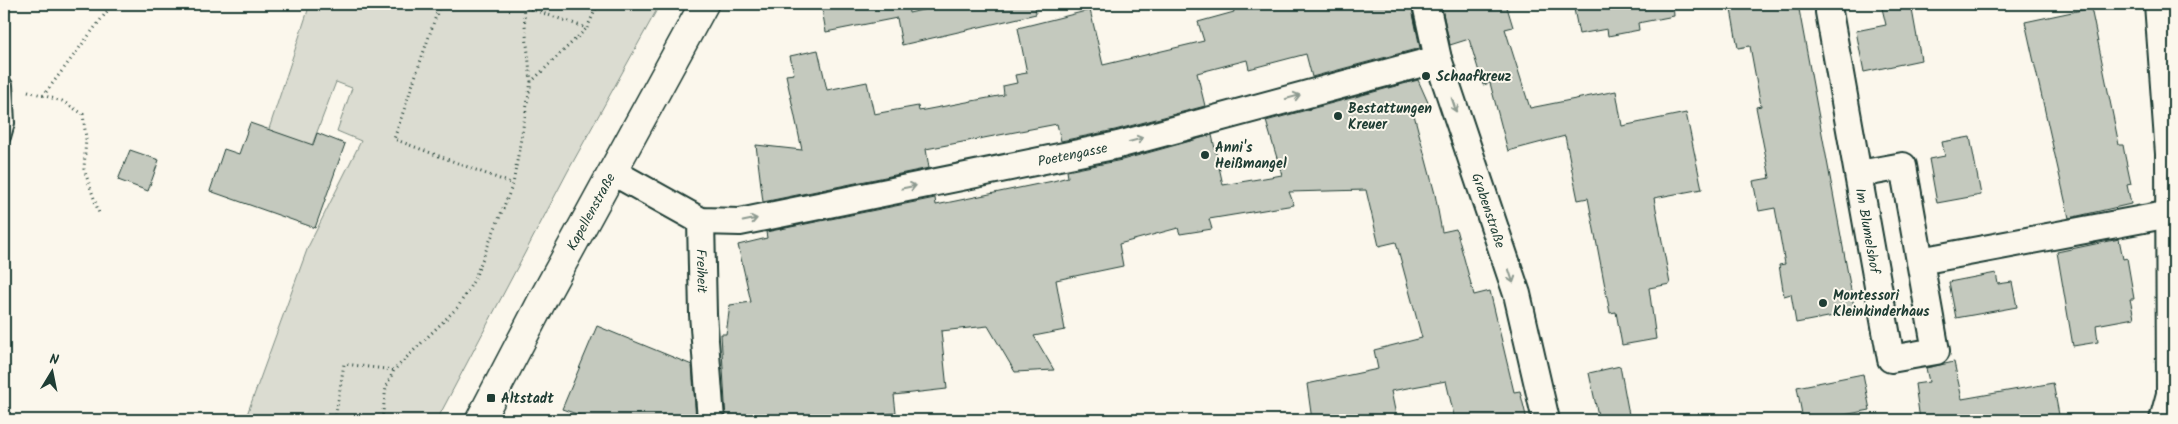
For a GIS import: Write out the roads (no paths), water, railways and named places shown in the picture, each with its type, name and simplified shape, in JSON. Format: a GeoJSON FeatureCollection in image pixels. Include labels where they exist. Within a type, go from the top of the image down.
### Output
{"type":"FeatureCollection","features":[{"type":"Feature","properties":{"kind":"street","name":"Kapellenstraße"},"geometry":{"type":"LineString","coordinates":[[480,420],[543,299],[704,4]]}},
{"type":"Feature","properties":{"kind":"street","name":"Grabenstraße"},"geometry":{"type":"LineString","coordinates":[[1426,4],[1438,58],[1517,294],[1546,420]]}},
{"type":"Feature","properties":{"kind":"street"},"geometry":{"type":"LineString","coordinates":[[2158,4],[2172,154],[2170,394],[2163,420]]}},
{"type":"Feature","properties":{"kind":"street","name":"Im Blumelshof"},"geometry":{"type":"LineString","coordinates":[[1829,12],[1891,359],[1936,351],[1904,166],[1859,174]]}},
{"type":"Feature","properties":{"kind":"street","name":"Poetengasse"},"geometry":{"type":"LineString","coordinates":[[701,221],[740,222],[1118,145],[1438,58]]}},
{"type":"Feature","properties":{"kind":"street"},"geometry":{"type":"LineString","coordinates":[[613,172],[701,221]]}},
{"type":"Feature","properties":{"kind":"street"},"geometry":{"type":"LineString","coordinates":[[1920,261],[2170,214]]}},
{"type":"Feature","properties":{"kind":"street","name":"Freiheit"},"geometry":{"type":"LineString","coordinates":[[701,221],[703,314],[711,415]]}},
{"type":"Feature","properties":{"kind":"lane"},"geometry":{"type":"LineString","coordinates":[[4,137],[8,123],[5,84]]}},
{"type":"Feature","properties":{"kind":"place","name":"Schaafkreuz"},"geometry":{"type":"Point","coordinates":[1426,76]}},
{"type":"Feature","properties":{"kind":"place","name":"Bestattungen Kreuer"},"geometry":{"type":"Point","coordinates":[1338,116]}},
{"type":"Feature","properties":{"kind":"place","name":"Anni's Heißmangel"},"geometry":{"type":"Point","coordinates":[1205,155]}},
{"type":"Feature","properties":{"kind":"place","name":"Montessori Kleinkinderhaus"},"geometry":{"type":"Point","coordinates":[1823,303]}},
{"type":"Feature","properties":{"kind":"place","name":"Altstadt"},"geometry":{"type":"Point","coordinates":[491,398]}}]}
